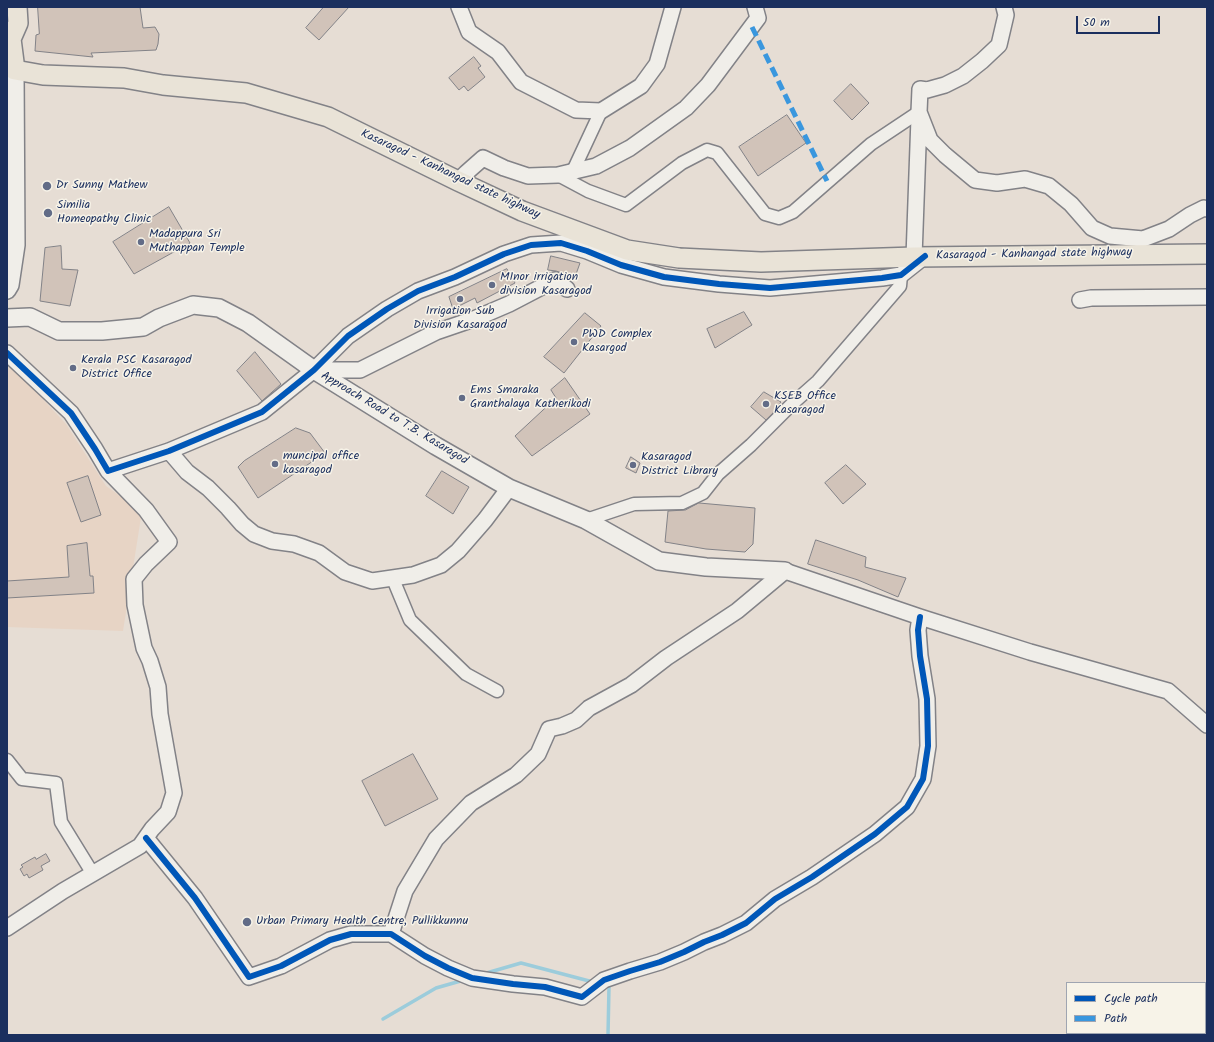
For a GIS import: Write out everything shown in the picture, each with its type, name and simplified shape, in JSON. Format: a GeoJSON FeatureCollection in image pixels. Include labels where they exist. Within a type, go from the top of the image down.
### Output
{"type":"FeatureCollection","features":[{"type":"Feature","properties":{"kind":"main road"},"geometry":{"type":"LineString","coordinates":[[7,290],[10,285],[16,245],[9,36],[18,23],[18,7]]}},
{"type":"Feature","properties":{"kind":"main road","name":"Kasaragod - Kanhangad state highway"},"geometry":{"type":"LineString","coordinates":[[11,71],[43,75],[124,78],[163,85],[246,93],[328,117],[522,211],[627,250],[679,258],[761,262],[920,256],[1207,254]]}},
{"type":"Feature","properties":{"kind":"main road","name":"Approach Road to T.B. Kasaragod"},"geometry":{"type":"LineString","coordinates":[[7,318],[30,317],[59,331],[102,332],[144,326],[159,318],[193,305],[219,308],[248,323],[314,370],[436,446],[508,488],[586,520],[659,561],[706,567],[785,571]]}},
{"type":"Feature","properties":{"kind":"street"},"geometry":{"type":"LineString","coordinates":[[459,7],[469,32],[498,52],[520,82],[576,110],[601,111]]}},
{"type":"Feature","properties":{"kind":"street"},"geometry":{"type":"LineString","coordinates":[[573,171],[601,111],[641,86],[657,64],[674,7]]}},
{"type":"Feature","properties":{"kind":"street"},"geometry":{"type":"LineString","coordinates":[[458,181],[483,158],[504,168],[528,176],[558,175],[596,166],[630,148],[686,108],[708,85],[758,18],[755,7]]}},
{"type":"Feature","properties":{"kind":"street"},"geometry":{"type":"LineString","coordinates":[[586,520],[634,504],[682,503],[703,493],[718,474],[751,445],[792,404],[818,381],[900,286],[902,275],[920,256],[920,89],[928,90],[945,85],[963,76],[999,45],[1006,15],[1004,7]]}},
{"type":"Feature","properties":{"kind":"street"},"geometry":{"type":"LineString","coordinates":[[558,175],[588,191],[626,205],[682,163],[708,150],[717,153],[765,214],[779,218],[793,212],[871,144],[919,112]]}},
{"type":"Feature","properties":{"kind":"street"},"geometry":{"type":"LineString","coordinates":[[919,112],[930,140],[945,156],[975,180],[997,183],[1025,179],[1049,186],[1071,204],[1092,228],[1110,236],[1143,239],[1169,229],[1190,215],[1204,208],[1207,209]]}},
{"type":"Feature","properties":{"kind":"street"},"geometry":{"type":"LineString","coordinates":[[108,471],[169,451],[262,412],[314,370],[348,336],[387,310],[418,291],[455,277],[504,254],[531,245],[561,244],[587,251],[621,265],[664,277],[720,284],[770,288],[902,275]]}},
{"type":"Feature","properties":{"kind":"street"},"geometry":{"type":"LineString","coordinates":[[314,370],[360,370],[436,332],[474,319],[509,304],[555,280],[567,289]]}},
{"type":"Feature","properties":{"kind":"street"},"geometry":{"type":"LineString","coordinates":[[1080,300],[1091,298],[1207,297]]}},
{"type":"Feature","properties":{"kind":"street"},"geometry":{"type":"LineString","coordinates":[[7,353],[71,413],[108,471],[146,510],[169,542],[146,564],[134,579],[135,605],[144,648],[150,661],[158,687],[160,714],[174,793],[168,812],[140,846],[63,892],[7,928]]}},
{"type":"Feature","properties":{"kind":"street"},"geometry":{"type":"LineString","coordinates":[[169,451],[187,472],[208,488],[242,524],[254,534],[272,541],[294,544],[318,553],[345,572],[372,581],[414,575],[441,565],[458,551],[485,520],[508,488]]}},
{"type":"Feature","properties":{"kind":"street"},"geometry":{"type":"LineString","coordinates":[[391,934],[405,891],[436,838],[472,803],[516,775],[538,754],[549,729],[562,726],[576,720],[589,708],[631,685],[666,658],[737,611],[785,571],[920,617],[1030,652],[1168,691],[1207,725]]}},
{"type":"Feature","properties":{"kind":"street"},"geometry":{"type":"LineString","coordinates":[[393,578],[410,620],[466,674],[497,691]]}},
{"type":"Feature","properties":{"kind":"street"},"geometry":{"type":"LineString","coordinates":[[146,838],[195,898],[249,977],[281,966],[330,940],[351,934],[391,934],[436,962],[472,978],[545,987],[582,997],[604,980],[666,960],[704,942],[722,936],[746,923],[775,899],[812,877],[875,834],[907,807],[923,779],[928,746],[927,699],[920,656],[918,630],[920,617]]}},
{"type":"Feature","properties":{"kind":"street"},"geometry":{"type":"LineString","coordinates":[[7,760],[22,780],[56,783],[61,822],[93,874]]}},
{"type":"Feature","properties":{"kind":"shaded area"},"geometry":{"type":"Polygon","coordinates":[[[7,361],[66,424],[106,486],[142,511],[123,631],[7,627],[7,361]]]}},
{"type":"Feature","properties":{"kind":"building"},"geometry":{"type":"Polygon","coordinates":[[[38,7],[140,7],[143,28],[155,27],[159,34],[156,50],[91,53],[93,57],[35,51],[36,35],[39,34],[38,7]]]}},
{"type":"Feature","properties":{"kind":"building"},"geometry":{"type":"Polygon","coordinates":[[[324,7],[349,7],[319,40],[306,28],[324,7]]]}},
{"type":"Feature","properties":{"kind":"building"},"geometry":{"type":"Polygon","coordinates":[[[474,57],[481,66],[478,68],[485,77],[468,91],[464,86],[459,90],[449,78],[474,57]]]}},
{"type":"Feature","properties":{"kind":"building"},"geometry":{"type":"Polygon","coordinates":[[[851,84],[869,103],[852,120],[834,101],[851,84]]]}},
{"type":"Feature","properties":{"kind":"building"},"geometry":{"type":"Polygon","coordinates":[[[787,115],[806,143],[758,176],[739,147],[787,115]]]}},
{"type":"Feature","properties":{"kind":"building"},"geometry":{"type":"Polygon","coordinates":[[[169,207],[190,243],[134,274],[113,242],[169,207]]]}},
{"type":"Feature","properties":{"kind":"building"},"geometry":{"type":"Polygon","coordinates":[[[61,246],[62,269],[78,270],[70,306],[40,301],[45,248],[61,246]]]}},
{"type":"Feature","properties":{"kind":"building"},"geometry":{"type":"Polygon","coordinates":[[[551,256],[580,263],[575,277],[548,270],[551,256]]]}},
{"type":"Feature","properties":{"kind":"building","name":"MInor irrigation division Kasaragod"},"geometry":{"type":"Polygon","coordinates":[[[507,269],[515,283],[477,303],[475,298],[453,309],[449,297],[507,269]]]}},
{"type":"Feature","properties":{"kind":"building"},"geometry":{"type":"Polygon","coordinates":[[[744,312],[752,325],[715,348],[707,329],[744,312]]]}},
{"type":"Feature","properties":{"kind":"building","name":"PWD Complex Kasargod"},"geometry":{"type":"Polygon","coordinates":[[[585,313],[601,326],[564,373],[544,357],[585,313]]]}},
{"type":"Feature","properties":{"kind":"building"},"geometry":{"type":"Polygon","coordinates":[[[255,352],[281,384],[262,401],[237,371],[255,352]]]}},
{"type":"Feature","properties":{"kind":"building"},"geometry":{"type":"Polygon","coordinates":[[[565,378],[590,414],[532,456],[515,436],[556,398],[551,390],[565,378]]]}},
{"type":"Feature","properties":{"kind":"building","name":"KSEB Office Kasaragod"},"geometry":{"type":"Polygon","coordinates":[[[764,392],[781,402],[766,420],[751,407],[764,392]]]}},
{"type":"Feature","properties":{"kind":"building","name":"muncipal office kasaragod"},"geometry":{"type":"Polygon","coordinates":[[[296,428],[310,433],[325,453],[258,498],[238,467],[244,461],[296,428]]]}},
{"type":"Feature","properties":{"kind":"building","name":"Kasaragod District Library"},"geometry":{"type":"Polygon","coordinates":[[[631,457],[640,463],[636,473],[626,468],[631,457]]]}},
{"type":"Feature","properties":{"kind":"building"},"geometry":{"type":"Polygon","coordinates":[[[846,465],[866,484],[843,504],[825,483],[846,465]]]}},
{"type":"Feature","properties":{"kind":"building"},"geometry":{"type":"Polygon","coordinates":[[[442,471],[469,487],[453,514],[426,496],[442,471]]]}},
{"type":"Feature","properties":{"kind":"building"},"geometry":{"type":"Polygon","coordinates":[[[88,476],[101,515],[81,522],[67,483],[88,476]]]}},
{"type":"Feature","properties":{"kind":"building"},"geometry":{"type":"Polygon","coordinates":[[[699,503],[755,508],[753,544],[745,552],[706,549],[665,542],[668,511],[685,510],[699,503]]]}},
{"type":"Feature","properties":{"kind":"building"},"geometry":{"type":"Polygon","coordinates":[[[816,540],[866,557],[865,567],[906,578],[898,597],[858,580],[808,564],[816,540]]]}},
{"type":"Feature","properties":{"kind":"building"},"geometry":{"type":"Polygon","coordinates":[[[87,543],[90,576],[93,576],[94,593],[7,598],[7,581],[69,577],[67,546],[87,543]]]}},
{"type":"Feature","properties":{"kind":"building"},"geometry":{"type":"Polygon","coordinates":[[[413,754],[438,799],[385,826],[362,781],[413,754]]]}},
{"type":"Feature","properties":{"kind":"building"},"geometry":{"type":"Polygon","coordinates":[[[46,854],[50,861],[41,866],[43,870],[29,878],[27,874],[24,876],[20,869],[23,867],[21,865],[35,857],[36,859],[46,854]]]}},
{"type":"Feature","properties":{"kind":"waterway"},"geometry":{"type":"LineString","coordinates":[[483,974],[521,963],[593,982]]}},
{"type":"Feature","properties":{"kind":"waterway"},"geometry":{"type":"LineString","coordinates":[[383,1019],[436,988],[464,980]]}},
{"type":"Feature","properties":{"kind":"waterway"},"geometry":{"type":"LineString","coordinates":[[604,985],[609,987],[608,1035]]}},
{"type":"Feature","properties":{"kind":"marked path"},"geometry":{"type":"LineString","coordinates":[[752,27],[827,181]]}},
{"type":"Feature","properties":{"kind":"cycle path"},"geometry":{"type":"LineString","coordinates":[[7,353],[71,413],[108,471],[169,451],[262,412],[314,370],[348,336],[387,309],[418,291],[455,277],[504,254],[531,245],[561,243],[587,251],[621,265],[664,277],[719,284],[770,288],[901,275],[925,256]]}},
{"type":"Feature","properties":{"kind":"cycle path"},"geometry":{"type":"LineString","coordinates":[[146,838],[195,898],[249,977],[281,966],[330,940],[351,934],[391,934],[425,956],[472,978],[545,987],[582,997],[604,980],[660,962],[746,923],[775,899],[812,877],[875,834],[907,807],[923,779],[928,746],[927,699],[920,656],[918,630],[920,617]]}},
{"type":"Feature","properties":{"kind":"place","name":"Dr Sunny Mathew"},"geometry":{"type":"Point","coordinates":[47,186]}},
{"type":"Feature","properties":{"kind":"place","name":"Similia Homeopathy Clinic"},"geometry":{"type":"Point","coordinates":[48,213]}},
{"type":"Feature","properties":{"kind":"place","name":"Madappura Sri Muthappan Temple"},"geometry":{"type":"Point","coordinates":[141,242]}},
{"type":"Feature","properties":{"kind":"place","name":"MInor irrigation division Kasaragod"},"geometry":{"type":"Point","coordinates":[492,285]}},
{"type":"Feature","properties":{"kind":"place","name":"Irrigation Sub Division Kasaragod"},"geometry":{"type":"Point","coordinates":[460,299]}},
{"type":"Feature","properties":{"kind":"place","name":"PWD Complex Kasargod"},"geometry":{"type":"Point","coordinates":[574,342]}},
{"type":"Feature","properties":{"kind":"place","name":"Kerala PSC Kasaragod District Office"},"geometry":{"type":"Point","coordinates":[73,368]}},
{"type":"Feature","properties":{"kind":"place","name":"Ems Smaraka Granthalaya Katherikodi"},"geometry":{"type":"Point","coordinates":[462,398]}},
{"type":"Feature","properties":{"kind":"place","name":"KSEB Office Kasaragod"},"geometry":{"type":"Point","coordinates":[766,404]}},
{"type":"Feature","properties":{"kind":"place","name":"muncipal office kasaragod"},"geometry":{"type":"Point","coordinates":[275,464]}},
{"type":"Feature","properties":{"kind":"place","name":"Kasaragod District Library"},"geometry":{"type":"Point","coordinates":[633,465]}},
{"type":"Feature","properties":{"kind":"place","name":"Urban Primary Health Centre, Pullikkunnu"},"geometry":{"type":"Point","coordinates":[247,922]}}]}
